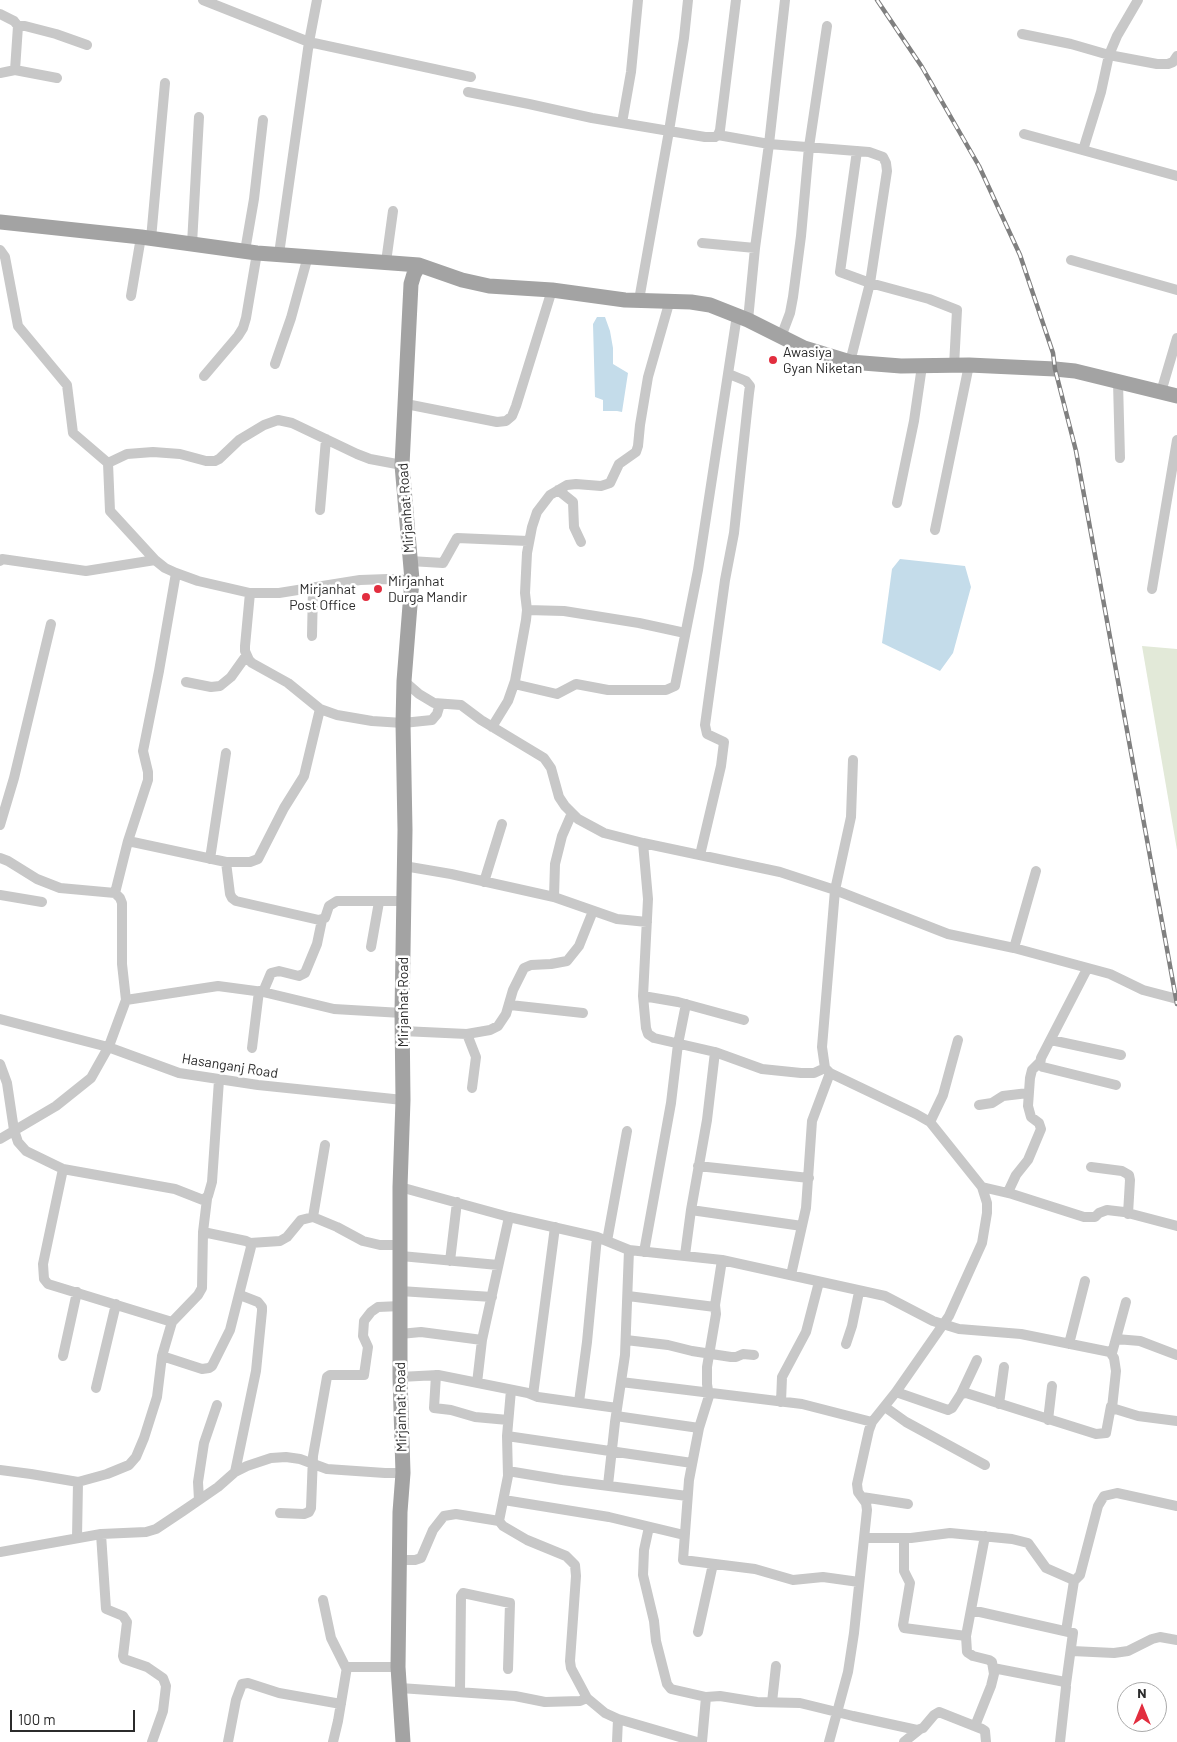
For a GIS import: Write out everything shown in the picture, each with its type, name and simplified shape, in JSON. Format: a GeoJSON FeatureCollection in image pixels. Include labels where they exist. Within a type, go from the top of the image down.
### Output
{"type":"FeatureCollection","features":[{"type":"Feature","properties":{"kind":"main road"},"geometry":{"type":"LineString","coordinates":[[0,222],[251,252],[419,265],[462,280],[489,286],[552,290],[625,300],[670,300],[710,305],[804,348],[850,362],[922,366],[961,365],[1055,369],[1177,396]]}},
{"type":"Feature","properties":{"kind":"main road","name":"Mirjanhat Road"},"geometry":{"type":"LineString","coordinates":[[403,1742],[398,1667],[400,1512],[403,1473],[400,1377],[400,1187],[403,1100],[403,723],[404,681],[412,580],[402,465],[411,284],[419,265]]}},
{"type":"Feature","properties":{"kind":"street"},"geometry":{"type":"LineString","coordinates":[[203,0],[309,42],[470,77]]}},
{"type":"Feature","properties":{"kind":"street"},"geometry":{"type":"LineString","coordinates":[[279,254],[309,42],[317,0]]}},
{"type":"Feature","properties":{"kind":"street"},"geometry":{"type":"LineString","coordinates":[[622,123],[631,72],[638,0]]}},
{"type":"Feature","properties":{"kind":"street"},"geometry":{"type":"LineString","coordinates":[[639,300],[669,130],[684,38],[688,0]]}},
{"type":"Feature","properties":{"kind":"street"},"geometry":{"type":"LineString","coordinates":[[718,135],[736,0]]}},
{"type":"Feature","properties":{"kind":"street"},"geometry":{"type":"LineString","coordinates":[[514,684],[557,694],[572,684],[608,690],[666,690],[675,686],[698,570],[729,374],[755,248],[785,0]]}},
{"type":"Feature","properties":{"kind":"street"},"geometry":{"type":"LineString","coordinates":[[1083,150],[1110,55],[1117,36],[1138,0]]}},
{"type":"Feature","properties":{"kind":"street"},"geometry":{"type":"LineString","coordinates":[[0,14],[14,21],[18,26],[15,70]]}},
{"type":"Feature","properties":{"kind":"street"},"geometry":{"type":"LineString","coordinates":[[18,26],[56,34],[87,45]]}},
{"type":"Feature","properties":{"kind":"street"},"geometry":{"type":"LineString","coordinates":[[781,338],[790,313],[802,236],[809,148],[827,26]]}},
{"type":"Feature","properties":{"kind":"street"},"geometry":{"type":"LineString","coordinates":[[1022,34],[1110,55],[1168,64],[1173,62],[1177,56]]}},
{"type":"Feature","properties":{"kind":"street"},"geometry":{"type":"LineString","coordinates":[[0,73],[15,70],[57,78]]}},
{"type":"Feature","properties":{"kind":"street"},"geometry":{"type":"LineString","coordinates":[[131,296],[146,238],[165,83]]}},
{"type":"Feature","properties":{"kind":"street"},"geometry":{"type":"LineString","coordinates":[[468,92],[622,123],[705,137],[718,135],[769,144],[877,154],[883,157],[887,171],[870,283],[850,362]]}},
{"type":"Feature","properties":{"kind":"street"},"geometry":{"type":"LineString","coordinates":[[192,244],[199,117]]}},
{"type":"Feature","properties":{"kind":"street"},"geometry":{"type":"LineString","coordinates":[[204,376],[238,336],[246,318],[254,199],[263,120]]}},
{"type":"Feature","properties":{"kind":"street"},"geometry":{"type":"LineString","coordinates":[[1024,134],[1177,176]]}},
{"type":"Feature","properties":{"kind":"street"},"geometry":{"type":"LineString","coordinates":[[857,152],[840,272],[870,283],[929,299],[957,310],[961,365],[935,530]]}},
{"type":"Feature","properties":{"kind":"street"},"geometry":{"type":"LineString","coordinates":[[386,262],[393,212]]}},
{"type":"Feature","properties":{"kind":"street"},"geometry":{"type":"LineString","coordinates":[[702,243],[755,248]]}},
{"type":"Feature","properties":{"kind":"street"},"geometry":{"type":"LineString","coordinates":[[0,270],[2,253]]}},
{"type":"Feature","properties":{"kind":"street"},"geometry":{"type":"LineString","coordinates":[[2,253],[18,326],[67,385],[73,433],[108,463],[110,511],[155,560],[165,568],[198,581],[250,593],[278,593],[360,580],[412,580]]}},
{"type":"Feature","properties":{"kind":"street"},"geometry":{"type":"LineString","coordinates":[[275,364],[291,318],[308,256]]}},
{"type":"Feature","properties":{"kind":"street"},"geometry":{"type":"LineString","coordinates":[[1071,260],[1177,290]]}},
{"type":"Feature","properties":{"kind":"street"},"geometry":{"type":"LineString","coordinates":[[406,404],[498,422],[506,421],[512,416],[516,406],[552,290]]}},
{"type":"Feature","properties":{"kind":"street"},"geometry":{"type":"LineString","coordinates":[[492,727],[508,701],[514,684],[527,610],[525,587],[528,541],[537,512],[544,501],[567,485],[608,485],[612,481],[619,464],[636,452],[648,377],[670,300]]}},
{"type":"Feature","properties":{"kind":"street"},"geometry":{"type":"LineString","coordinates":[[1161,392],[1177,338]]}},
{"type":"Feature","properties":{"kind":"street"},"geometry":{"type":"LineString","coordinates":[[897,503],[914,421],[922,366]]}},
{"type":"Feature","properties":{"kind":"street"},"geometry":{"type":"LineString","coordinates":[[700,855],[721,766],[724,742],[707,734],[705,725],[725,580],[734,533],[750,393],[750,386],[746,381],[729,374]]}},
{"type":"Feature","properties":{"kind":"street"},"geometry":{"type":"LineString","coordinates":[[1118,382],[1120,458]]}},
{"type":"Feature","properties":{"kind":"street"},"geometry":{"type":"LineString","coordinates":[[108,463],[127,454],[153,452],[180,454],[215,462],[239,440],[264,424],[278,420],[292,423],[370,458],[402,465]]}},
{"type":"Feature","properties":{"kind":"street"},"geometry":{"type":"LineString","coordinates":[[320,510],[326,439]]}},
{"type":"Feature","properties":{"kind":"street"},"geometry":{"type":"LineString","coordinates":[[1152,589],[1177,440]]}},
{"type":"Feature","properties":{"kind":"street"},"geometry":{"type":"LineString","coordinates":[[558,490],[573,502],[574,527],[581,542]]}},
{"type":"Feature","properties":{"kind":"street"},"geometry":{"type":"LineString","coordinates":[[410,561],[443,563],[457,538],[528,541]]}},
{"type":"Feature","properties":{"kind":"street"},"geometry":{"type":"LineString","coordinates":[[1,557],[86,571],[155,560]]}},
{"type":"Feature","properties":{"kind":"street"},"geometry":{"type":"LineString","coordinates":[[115,894],[128,840],[148,780],[143,751],[176,573]]}},
{"type":"Feature","properties":{"kind":"street"},"geometry":{"type":"LineString","coordinates":[[312,636],[313,588]]}},
{"type":"Feature","properties":{"kind":"street"},"geometry":{"type":"LineString","coordinates":[[250,593],[245,646],[246,656],[252,663],[288,683],[320,709],[372,721],[403,723],[432,720],[438,714],[440,704]]}},
{"type":"Feature","properties":{"kind":"street"},"geometry":{"type":"LineString","coordinates":[[527,610],[564,610],[639,623],[685,634]]}},
{"type":"Feature","properties":{"kind":"street"},"geometry":{"type":"LineString","coordinates":[[0,825],[14,778],[51,624]]}},
{"type":"Feature","properties":{"kind":"street"},"geometry":{"type":"LineString","coordinates":[[186,682],[211,687],[220,686],[231,678],[246,656]]}},
{"type":"Feature","properties":{"kind":"street"},"geometry":{"type":"LineString","coordinates":[[404,681],[424,698],[440,704],[450,703],[462,706],[492,727],[544,758],[551,768],[559,797],[578,819],[604,833],[643,843],[761,867],[835,890],[948,934],[1014,948],[1110,974],[1143,990],[1177,999]]}},
{"type":"Feature","properties":{"kind":"street"},"geometry":{"type":"LineString","coordinates":[[128,840],[226,862],[255,861],[260,856],[284,808],[304,776],[320,709]]}},
{"type":"Feature","properties":{"kind":"street"},"geometry":{"type":"LineString","coordinates":[[210,859],[226,753]]}},
{"type":"Feature","properties":{"kind":"street"},"geometry":{"type":"LineString","coordinates":[[791,1275],[802,1226],[812,1120],[827,1070],[822,1047],[835,890],[851,816],[853,760]]}},
{"type":"Feature","properties":{"kind":"street"},"geometry":{"type":"LineString","coordinates":[[554,898],[555,864],[562,836],[572,813]]}},
{"type":"Feature","properties":{"kind":"street"},"geometry":{"type":"LineString","coordinates":[[484,882],[502,824]]}},
{"type":"Feature","properties":{"kind":"street"},"geometry":{"type":"LineString","coordinates":[[643,843],[648,899],[643,996],[648,1034],[654,1038],[715,1052],[762,1069],[801,1074],[827,1070],[916,1114],[930,1122],[982,1188],[988,1203],[982,1243],[953,1308],[896,1392],[872,1422],[865,1444],[857,1484],[858,1492],[867,1507],[851,1655],[829,1742]]}},
{"type":"Feature","properties":{"kind":"street"},"geometry":{"type":"LineString","coordinates":[[0,858],[38,879],[60,888],[115,894],[122,903],[122,964],[126,1000],[108,1047],[91,1078],[56,1106],[0,1139]]}},
{"type":"Feature","properties":{"kind":"street"},"geometry":{"type":"LineString","coordinates":[[226,862],[230,894],[236,901],[322,920]]}},
{"type":"Feature","properties":{"kind":"street"},"geometry":{"type":"LineString","coordinates":[[404,866],[554,898],[617,919],[647,922]]}},
{"type":"Feature","properties":{"kind":"street"},"geometry":{"type":"LineString","coordinates":[[1014,948],[1036,871]]}},
{"type":"Feature","properties":{"kind":"street"},"geometry":{"type":"LineString","coordinates":[[0,895],[42,902]]}},
{"type":"Feature","properties":{"kind":"street"},"geometry":{"type":"LineString","coordinates":[[252,1048],[261,992],[271,973],[279,971],[299,976],[305,973],[316,944],[322,920],[325,918],[329,906],[337,901],[404,901]]}},
{"type":"Feature","properties":{"kind":"street"},"geometry":{"type":"LineString","coordinates":[[370,947],[379,902]]}},
{"type":"Feature","properties":{"kind":"street"},"geometry":{"type":"LineString","coordinates":[[402,1031],[467,1034],[490,1030],[498,1026],[503,1021],[510,1005],[516,982],[527,965],[567,961],[579,946],[593,910]]}},
{"type":"Feature","properties":{"kind":"street"},"geometry":{"type":"LineString","coordinates":[[1008,1192],[1016,1175],[1028,1160],[1041,1129],[1039,1123],[1029,1113],[1028,1092],[1032,1070],[1040,1062],[1088,969]]}},
{"type":"Feature","properties":{"kind":"street"},"geometry":{"type":"LineString","coordinates":[[126,1000],[209,986],[261,992],[334,1009],[402,1013]]}},
{"type":"Feature","properties":{"kind":"street"},"geometry":{"type":"LineString","coordinates":[[643,996],[686,1004],[744,1020]]}},
{"type":"Feature","properties":{"kind":"street"},"geometry":{"type":"LineString","coordinates":[[644,1252],[671,1102],[678,1044],[686,1004]]}},
{"type":"Feature","properties":{"kind":"street"},"geometry":{"type":"LineString","coordinates":[[510,1005],[583,1013]]}},
{"type":"Feature","properties":{"kind":"street","name":"Hasanganj Road"},"geometry":{"type":"LineString","coordinates":[[0,1019],[108,1047],[179,1073],[219,1080],[403,1100]]}},
{"type":"Feature","properties":{"kind":"street"},"geometry":{"type":"LineString","coordinates":[[467,1034],[476,1057],[472,1088]]}},
{"type":"Feature","properties":{"kind":"street"},"geometry":{"type":"LineString","coordinates":[[930,1122],[942,1095],[958,1040]]}},
{"type":"Feature","properties":{"kind":"street"},"geometry":{"type":"LineString","coordinates":[[1051,1040],[1121,1055]]}},
{"type":"Feature","properties":{"kind":"street"},"geometry":{"type":"LineString","coordinates":[[686,1255],[691,1210],[707,1120],[715,1052]]}},
{"type":"Feature","properties":{"kind":"street"},"geometry":{"type":"LineString","coordinates":[[1040,1062],[1042,1067],[1116,1085]]}},
{"type":"Feature","properties":{"kind":"street"},"geometry":{"type":"LineString","coordinates":[[0,1064],[7,1082],[14,1130],[18,1142],[26,1151],[63,1169],[175,1189],[200,1199],[206,1199]]}},
{"type":"Feature","properties":{"kind":"street"},"geometry":{"type":"LineString","coordinates":[[0,1470],[78,1482],[129,1465],[136,1457],[157,1397],[162,1356],[172,1322],[198,1295],[202,1288],[203,1232],[206,1199],[212,1182],[219,1080]]}},
{"type":"Feature","properties":{"kind":"street"},"geometry":{"type":"LineString","coordinates":[[979,1105],[992,1103],[1002,1096],[1028,1092]]}},
{"type":"Feature","properties":{"kind":"street"},"geometry":{"type":"LineString","coordinates":[[579,1402],[602,1239],[628,1131]]}},
{"type":"Feature","properties":{"kind":"street"},"geometry":{"type":"LineString","coordinates":[[313,1217],[325,1145]]}},
{"type":"Feature","properties":{"kind":"street"},"geometry":{"type":"LineString","coordinates":[[698,1166],[808,1178]]}},
{"type":"Feature","properties":{"kind":"street"},"geometry":{"type":"LineString","coordinates":[[1091,1167],[1122,1171],[1128,1175],[1130,1180],[1128,1214]]}},
{"type":"Feature","properties":{"kind":"street"},"geometry":{"type":"LineString","coordinates":[[63,1169],[42,1273],[44,1279],[48,1284],[172,1322]]}},
{"type":"Feature","properties":{"kind":"street"},"geometry":{"type":"LineString","coordinates":[[400,1187],[509,1217],[602,1239],[629,1250],[722,1260],[892,1299],[942,1325],[966,1331],[1014,1333],[1112,1353]]}},
{"type":"Feature","properties":{"kind":"street"},"geometry":{"type":"LineString","coordinates":[[982,1188],[1008,1192],[1084,1217],[1094,1217],[1107,1210],[1177,1226]]}},
{"type":"Feature","properties":{"kind":"street"},"geometry":{"type":"LineString","coordinates":[[450,1261],[457,1202]]}},
{"type":"Feature","properties":{"kind":"street"},"geometry":{"type":"LineString","coordinates":[[691,1210],[802,1226]]}},
{"type":"Feature","properties":{"kind":"street"},"geometry":{"type":"LineString","coordinates":[[203,1232],[250,1243],[280,1241],[287,1237],[301,1220],[313,1217],[325,1221],[363,1241],[401,1251],[450,1261],[498,1265]]}},
{"type":"Feature","properties":{"kind":"street"},"geometry":{"type":"LineString","coordinates":[[477,1383],[482,1340],[509,1217]]}},
{"type":"Feature","properties":{"kind":"street"},"geometry":{"type":"LineString","coordinates":[[533,1395],[555,1227]]}},
{"type":"Feature","properties":{"kind":"street"},"geometry":{"type":"LineString","coordinates":[[162,1356],[202,1369],[212,1366],[230,1330],[240,1295],[251,1247],[250,1243]]}},
{"type":"Feature","properties":{"kind":"street"},"geometry":{"type":"LineString","coordinates":[[608,1485],[626,1340],[629,1250]]}},
{"type":"Feature","properties":{"kind":"street"},"geometry":{"type":"LineString","coordinates":[[722,1260],[709,1354],[707,1384],[709,1392],[692,1463],[683,1560],[755,1570],[797,1581],[823,1577],[859,1582]]}},
{"type":"Feature","properties":{"kind":"street"},"geometry":{"type":"LineString","coordinates":[[1069,1344],[1085,1281]]}},
{"type":"Feature","properties":{"kind":"street"},"geometry":{"type":"LineString","coordinates":[[781,1402],[782,1377],[806,1332],[818,1282]]}},
{"type":"Feature","properties":{"kind":"street"},"geometry":{"type":"LineString","coordinates":[[400,1291],[492,1297]]}},
{"type":"Feature","properties":{"kind":"street"},"geometry":{"type":"LineString","coordinates":[[63,1356],[77,1292]]}},
{"type":"Feature","properties":{"kind":"street"},"geometry":{"type":"LineString","coordinates":[[846,1344],[859,1292]]}},
{"type":"Feature","properties":{"kind":"street"},"geometry":{"type":"LineString","coordinates":[[235,1472],[256,1371],[262,1311],[262,1307],[258,1302],[240,1295]]}},
{"type":"Feature","properties":{"kind":"street"},"geometry":{"type":"LineString","coordinates":[[628,1296],[715,1307]]}},
{"type":"Feature","properties":{"kind":"street"},"geometry":{"type":"LineString","coordinates":[[961,1394],[966,1393],[1091,1433],[1103,1434],[1106,1432],[1112,1406],[1116,1371],[1112,1353],[1126,1302]]}},
{"type":"Feature","properties":{"kind":"street"},"geometry":{"type":"LineString","coordinates":[[96,1388],[116,1304]]}},
{"type":"Feature","properties":{"kind":"street"},"geometry":{"type":"LineString","coordinates":[[280,1513],[304,1514],[308,1512],[312,1503],[314,1451],[327,1377],[330,1375],[364,1375],[368,1347],[363,1333],[363,1324],[366,1317],[378,1307],[401,1306]]}},
{"type":"Feature","properties":{"kind":"street"},"geometry":{"type":"LineString","coordinates":[[400,1334],[421,1332],[482,1340]]}},
{"type":"Feature","properties":{"kind":"street"},"geometry":{"type":"LineString","coordinates":[[626,1340],[668,1345],[709,1354],[735,1357],[743,1354],[754,1355]]}},
{"type":"Feature","properties":{"kind":"street"},"geometry":{"type":"LineString","coordinates":[[1116,1340],[1140,1341],[1177,1355]]}},
{"type":"Feature","properties":{"kind":"street"},"geometry":{"type":"LineString","coordinates":[[896,1392],[948,1410],[952,1408],[961,1394],[977,1360]]}},
{"type":"Feature","properties":{"kind":"street"},"geometry":{"type":"LineString","coordinates":[[999,1404],[1004,1367]]}},
{"type":"Feature","properties":{"kind":"street"},"geometry":{"type":"LineString","coordinates":[[400,1377],[436,1375],[538,1397],[579,1402],[616,1412],[699,1428]]}},
{"type":"Feature","properties":{"kind":"street"},"geometry":{"type":"LineString","coordinates":[[436,1375],[434,1408],[451,1410],[475,1417],[508,1420]]}},
{"type":"Feature","properties":{"kind":"street"},"geometry":{"type":"LineString","coordinates":[[621,1382],[809,1406],[872,1422]]}},
{"type":"Feature","properties":{"kind":"street"},"geometry":{"type":"LineString","coordinates":[[1048,1420],[1052,1386]]}},
{"type":"Feature","properties":{"kind":"street"},"geometry":{"type":"LineString","coordinates":[[499,1522],[508,1471],[507,1436],[511,1390]]}},
{"type":"Feature","properties":{"kind":"street"},"geometry":{"type":"LineString","coordinates":[[199,1500],[198,1482],[204,1443],[217,1405]]}},
{"type":"Feature","properties":{"kind":"street"},"geometry":{"type":"LineString","coordinates":[[1112,1406],[1115,1409],[1138,1416],[1177,1421]]}},
{"type":"Feature","properties":{"kind":"street"},"geometry":{"type":"LineString","coordinates":[[885,1407],[906,1422],[985,1464]]}},
{"type":"Feature","properties":{"kind":"street"},"geometry":{"type":"LineString","coordinates":[[507,1436],[692,1463]]}},
{"type":"Feature","properties":{"kind":"street"},"geometry":{"type":"LineString","coordinates":[[0,1552],[101,1534],[146,1532],[156,1528],[199,1500],[235,1472],[254,1463],[279,1457],[300,1459],[327,1469],[403,1473]]}},
{"type":"Feature","properties":{"kind":"street"},"geometry":{"type":"LineString","coordinates":[[508,1471],[688,1496]]}},
{"type":"Feature","properties":{"kind":"street"},"geometry":{"type":"LineString","coordinates":[[77,1538],[78,1482]]}},
{"type":"Feature","properties":{"kind":"street"},"geometry":{"type":"LineString","coordinates":[[1066,1631],[1074,1581],[1080,1575],[1098,1506],[1104,1496],[1117,1493],[1177,1506]]}},
{"type":"Feature","properties":{"kind":"street"},"geometry":{"type":"LineString","coordinates":[[862,1498],[908,1504]]}},
{"type":"Feature","properties":{"kind":"street"},"geometry":{"type":"LineString","coordinates":[[504,1500],[609,1517],[684,1535]]}},
{"type":"Feature","properties":{"kind":"street"},"geometry":{"type":"LineString","coordinates":[[399,1560],[421,1558],[432,1530],[444,1516],[456,1514],[499,1522],[527,1540],[566,1556],[575,1566],[576,1576],[571,1623],[571,1668],[587,1698],[604,1713],[618,1719],[697,1742]]}},
{"type":"Feature","properties":{"kind":"street"},"geometry":{"type":"LineString","coordinates":[[650,1527],[644,1550],[642,1575],[667,1684],[673,1690],[706,1697],[720,1696],[750,1702],[800,1703],[920,1729]]}},
{"type":"Feature","properties":{"kind":"street"},"geometry":{"type":"LineString","coordinates":[[864,1538],[919,1538],[950,1533],[1012,1539],[1028,1543],[1046,1568],[1074,1581]]}},
{"type":"Feature","properties":{"kind":"street"},"geometry":{"type":"LineString","coordinates":[[101,1534],[106,1609],[124,1616],[127,1622],[124,1659],[147,1667],[163,1678],[166,1686],[163,1711],[152,1742]]}},
{"type":"Feature","properties":{"kind":"street"},"geometry":{"type":"LineString","coordinates":[[975,1726],[990,1686],[993,1668],[989,1660],[969,1654],[966,1636],[985,1536]]}},
{"type":"Feature","properties":{"kind":"street"},"geometry":{"type":"LineString","coordinates":[[904,1538],[904,1571],[910,1583],[904,1628],[966,1636]]}},
{"type":"Feature","properties":{"kind":"street"},"geometry":{"type":"LineString","coordinates":[[698,1632],[713,1564]]}},
{"type":"Feature","properties":{"kind":"street"},"geometry":{"type":"LineString","coordinates":[[460,1692],[461,1596],[463,1593],[510,1603],[508,1670]]}},
{"type":"Feature","properties":{"kind":"street"},"geometry":{"type":"LineString","coordinates":[[323,1600],[331,1638],[346,1668],[333,1742]]}},
{"type":"Feature","properties":{"kind":"street"},"geometry":{"type":"LineString","coordinates":[[971,1610],[1073,1633],[1060,1742]]}},
{"type":"Feature","properties":{"kind":"street"},"geometry":{"type":"LineString","coordinates":[[1072,1651],[1114,1653],[1128,1651],[1160,1637],[1177,1640]]}},
{"type":"Feature","properties":{"kind":"street"},"geometry":{"type":"LineString","coordinates":[[346,1668],[349,1666],[398,1667]]}},
{"type":"Feature","properties":{"kind":"street"},"geometry":{"type":"LineString","coordinates":[[772,1702],[776,1666]]}},
{"type":"Feature","properties":{"kind":"street"},"geometry":{"type":"LineString","coordinates":[[993,1668],[1061,1680],[1066,1684]]}},
{"type":"Feature","properties":{"kind":"street"},"geometry":{"type":"LineString","coordinates":[[228,1742],[236,1700],[242,1684],[248,1683],[279,1694],[341,1704]]}},
{"type":"Feature","properties":{"kind":"street"},"geometry":{"type":"LineString","coordinates":[[400,1688],[515,1696],[545,1702],[587,1698]]}},
{"type":"Feature","properties":{"kind":"street"},"geometry":{"type":"LineString","coordinates":[[702,1742],[706,1697]]}},
{"type":"Feature","properties":{"kind":"street"},"geometry":{"type":"LineString","coordinates":[[904,1742],[925,1726],[939,1712],[985,1731],[986,1742]]}},
{"type":"Feature","properties":{"kind":"street"},"geometry":{"type":"LineString","coordinates":[[617,1742],[618,1719]]}},
{"type":"Feature","properties":{"kind":"green space"},"geometry":{"type":"Polygon","coordinates":[[[1142,646],[1177,649],[1177,850],[1142,646]]]}},
{"type":"Feature","properties":{"kind":"water"},"geometry":{"type":"Polygon","coordinates":[[[597,317],[605,317],[610,331],[613,364],[628,373],[622,412],[603,411],[603,400],[595,397],[593,324],[597,317]]]}},
{"type":"Feature","properties":{"kind":"water"},"geometry":{"type":"Polygon","coordinates":[[[900,559],[965,566],[971,587],[953,653],[940,671],[882,643],[892,569],[900,559]]]}},
{"type":"Feature","properties":{"kind":"railway"},"geometry":{"type":"LineString","coordinates":[[877,0],[922,67],[979,166],[1020,255],[1053,353],[1055,369],[1076,451],[1177,1004]]}},
{"type":"Feature","properties":{"kind":"place","name":"Awasiya Gyan Niketan"},"geometry":{"type":"Point","coordinates":[773,360]}},
{"type":"Feature","properties":{"kind":"place","name":"Mirjanhat Durga Mandir"},"geometry":{"type":"Point","coordinates":[378,589]}},
{"type":"Feature","properties":{"kind":"place","name":"Mirjanhat Post Office"},"geometry":{"type":"Point","coordinates":[366,597]}}]}
